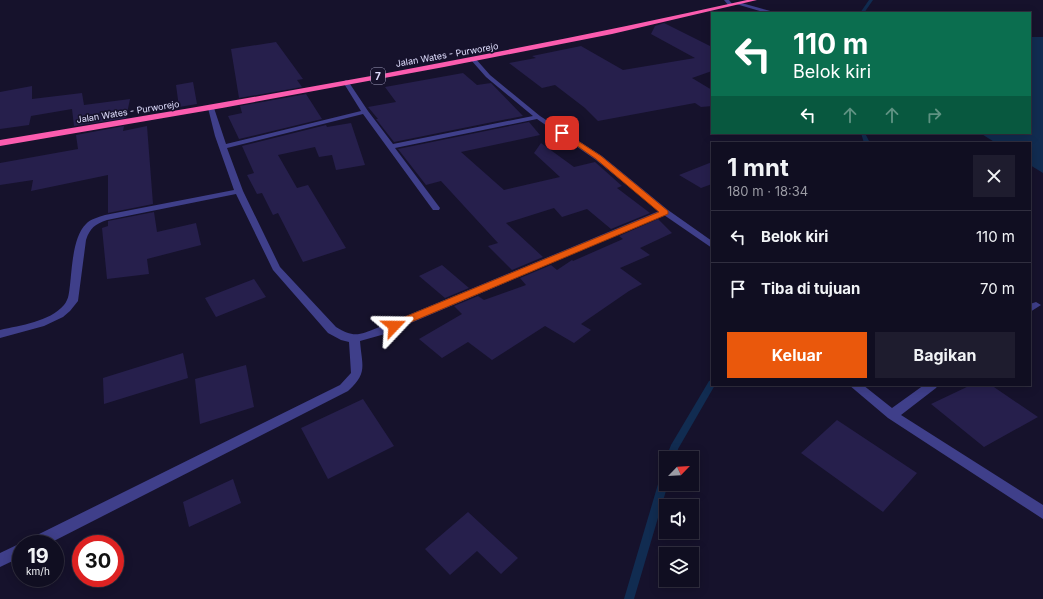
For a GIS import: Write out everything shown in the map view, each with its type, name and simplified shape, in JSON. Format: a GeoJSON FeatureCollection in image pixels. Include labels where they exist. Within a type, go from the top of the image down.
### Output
{"type":"FeatureCollection","features":[{"type":"Feature","properties":{"kind":"highway","name":"Jalan Wates - Purworejo"},"geometry":{"type":"LineString","coordinates":[[0,143],[211,108],[473,59],[673,19],[732,3],[754,0]]}},
{"type":"Feature","properties":{"kind":"street"},"geometry":{"type":"LineString","coordinates":[[732,3],[768,12]]}},
{"type":"Feature","properties":{"kind":"street"},"geometry":{"type":"LineString","coordinates":[[473,59],[488,76],[538,116],[599,158],[665,212],[711,244]]}},
{"type":"Feature","properties":{"kind":"street"},"geometry":{"type":"LineString","coordinates":[[346,82],[365,112],[436,208]]}},
{"type":"Feature","properties":{"kind":"street"},"geometry":{"type":"LineString","coordinates":[[211,108],[239,192],[276,268],[332,330],[342,337],[354,340],[381,331],[665,212]]}},
{"type":"Feature","properties":{"kind":"street"},"geometry":{"type":"LineString","coordinates":[[224,147],[365,112]]}},
{"type":"Feature","properties":{"kind":"street"},"geometry":{"type":"LineString","coordinates":[[390,147],[538,116]]}},
{"type":"Feature","properties":{"kind":"street"},"geometry":{"type":"LineString","coordinates":[[0,334],[43,322],[69,308],[73,302],[79,252],[85,232],[91,224],[105,218],[239,192]]}},
{"type":"Feature","properties":{"kind":"street"},"geometry":{"type":"LineString","coordinates":[[52,535],[344,388],[353,380],[357,373],[354,340]]}},
{"type":"Feature","properties":{"kind":"street"},"geometry":{"type":"LineString","coordinates":[[856,386],[892,415],[1043,513]]}},
{"type":"Feature","properties":{"kind":"street"},"geometry":{"type":"LineString","coordinates":[[892,415],[931,386]]}},
{"type":"Feature","properties":{"kind":"street"},"geometry":{"type":"LineString","coordinates":[[0,560],[12,554]]}},
{"type":"Feature","properties":{"kind":"water"},"geometry":{"type":"Polygon","coordinates":[[[1031,37],[1043,37],[1043,173],[1031,166],[1031,142],[994,142],[982,134],[1031,134],[1031,37]]]}},
{"type":"Feature","properties":{"kind":"building"},"geometry":{"type":"Polygon","coordinates":[[[664,23],[711,46],[711,71],[692,78],[711,89],[711,106],[701,107],[695,103],[598,121],[585,108],[555,85],[542,88],[509,63],[536,58],[532,56],[581,46],[623,70],[695,58],[651,34],[655,26],[664,23]]]}},
{"type":"Feature","properties":{"kind":"building"},"geometry":{"type":"Polygon","coordinates":[[[276,42],[303,79],[297,80],[302,87],[239,98],[231,49],[276,42]]]}},
{"type":"Feature","properties":{"kind":"building"},"geometry":{"type":"Polygon","coordinates":[[[463,73],[477,85],[491,83],[523,116],[394,142],[368,107],[396,102],[385,87],[463,73]]]}},
{"type":"Feature","properties":{"kind":"building"},"geometry":{"type":"Polygon","coordinates":[[[193,82],[197,104],[179,107],[176,85],[193,82]]]}},
{"type":"Feature","properties":{"kind":"building"},"geometry":{"type":"Polygon","coordinates":[[[32,86],[32,99],[82,93],[84,105],[130,99],[126,118],[74,126],[72,109],[31,116],[29,125],[0,129],[0,92],[32,86]]]}},
{"type":"Feature","properties":{"kind":"building"},"geometry":{"type":"Polygon","coordinates":[[[306,94],[322,119],[239,139],[228,116],[242,113],[240,106],[306,94]]]}},
{"type":"Feature","properties":{"kind":"building"},"geometry":{"type":"Polygon","coordinates":[[[529,122],[540,135],[461,152],[504,190],[560,177],[534,153],[541,143],[574,167],[595,162],[622,186],[617,188],[650,213],[611,229],[587,209],[562,217],[554,208],[506,223],[543,257],[512,270],[488,246],[498,243],[441,181],[426,185],[398,149],[529,122]]]}},
{"type":"Feature","properties":{"kind":"building"},"geometry":{"type":"Polygon","coordinates":[[[351,123],[365,165],[336,170],[332,155],[319,157],[315,147],[278,155],[297,188],[308,185],[346,248],[303,262],[278,213],[273,215],[262,193],[257,194],[247,175],[254,173],[242,146],[326,125],[327,127],[351,123]]]}},
{"type":"Feature","properties":{"kind":"building"},"geometry":{"type":"Polygon","coordinates":[[[124,126],[123,131],[147,126],[153,204],[108,213],[108,175],[31,191],[33,180],[0,185],[0,163],[78,149],[76,135],[124,126]]]}},
{"type":"Feature","properties":{"kind":"building"},"geometry":{"type":"Polygon","coordinates":[[[711,162],[711,184],[701,188],[679,175],[711,162]]]}},
{"type":"Feature","properties":{"kind":"building"},"geometry":{"type":"Polygon","coordinates":[[[154,212],[157,232],[196,223],[201,245],[147,259],[149,274],[107,279],[102,228],[108,226],[108,221],[154,212]]]}},
{"type":"Feature","properties":{"kind":"building"},"geometry":{"type":"Polygon","coordinates":[[[658,219],[672,233],[640,248],[650,255],[620,268],[642,284],[629,291],[581,324],[591,330],[574,343],[545,326],[492,360],[468,342],[442,358],[419,339],[462,314],[454,306],[478,296],[484,300],[526,285],[520,278],[551,265],[557,270],[572,260],[573,261],[623,239],[619,236],[658,219]]]}},
{"type":"Feature","properties":{"kind":"building"},"geometry":{"type":"Polygon","coordinates":[[[442,265],[469,288],[445,298],[419,276],[442,265]]]}},
{"type":"Feature","properties":{"kind":"building"},"geometry":{"type":"Polygon","coordinates":[[[254,279],[266,297],[216,317],[205,298],[254,279]]]}},
{"type":"Feature","properties":{"kind":"building"},"geometry":{"type":"Polygon","coordinates":[[[183,353],[188,378],[104,404],[103,378],[183,353]]]}},
{"type":"Feature","properties":{"kind":"building"},"geometry":{"type":"Polygon","coordinates":[[[246,365],[254,407],[200,424],[195,379],[246,365]]]}},
{"type":"Feature","properties":{"kind":"building"},"geometry":{"type":"Polygon","coordinates":[[[969,386],[992,386],[1038,417],[984,447],[931,404],[969,386]]]}},
{"type":"Feature","properties":{"kind":"building"},"geometry":{"type":"Polygon","coordinates":[[[363,399],[394,446],[328,479],[301,428],[363,399]]]}},
{"type":"Feature","properties":{"kind":"building"},"geometry":{"type":"Polygon","coordinates":[[[837,420],[917,473],[883,512],[801,453],[837,420]]]}},
{"type":"Feature","properties":{"kind":"building"},"geometry":{"type":"Polygon","coordinates":[[[233,479],[241,503],[189,527],[183,502],[233,479]]]}},
{"type":"Feature","properties":{"kind":"building"},"geometry":{"type":"Polygon","coordinates":[[[468,512],[518,558],[501,574],[477,551],[450,575],[425,549],[468,512]]]}},
{"type":"Feature","properties":{"kind":"waterway"},"geometry":{"type":"LineString","coordinates":[[863,12],[871,0]]}},
{"type":"Feature","properties":{"kind":"waterway"},"geometry":{"type":"LineString","coordinates":[[863,134],[867,142]]}},
{"type":"Feature","properties":{"kind":"waterway"},"geometry":{"type":"LineString","coordinates":[[673,451],[711,385]]}},
{"type":"Feature","properties":{"kind":"waterway"},"geometry":{"type":"LineString","coordinates":[[629,599],[661,491]]}},
{"type":"Feature","properties":{"kind":"route"},"geometry":{"type":"LineString","coordinates":[[394,326],[443,304],[665,212],[599,158],[562,133]]}}]}
